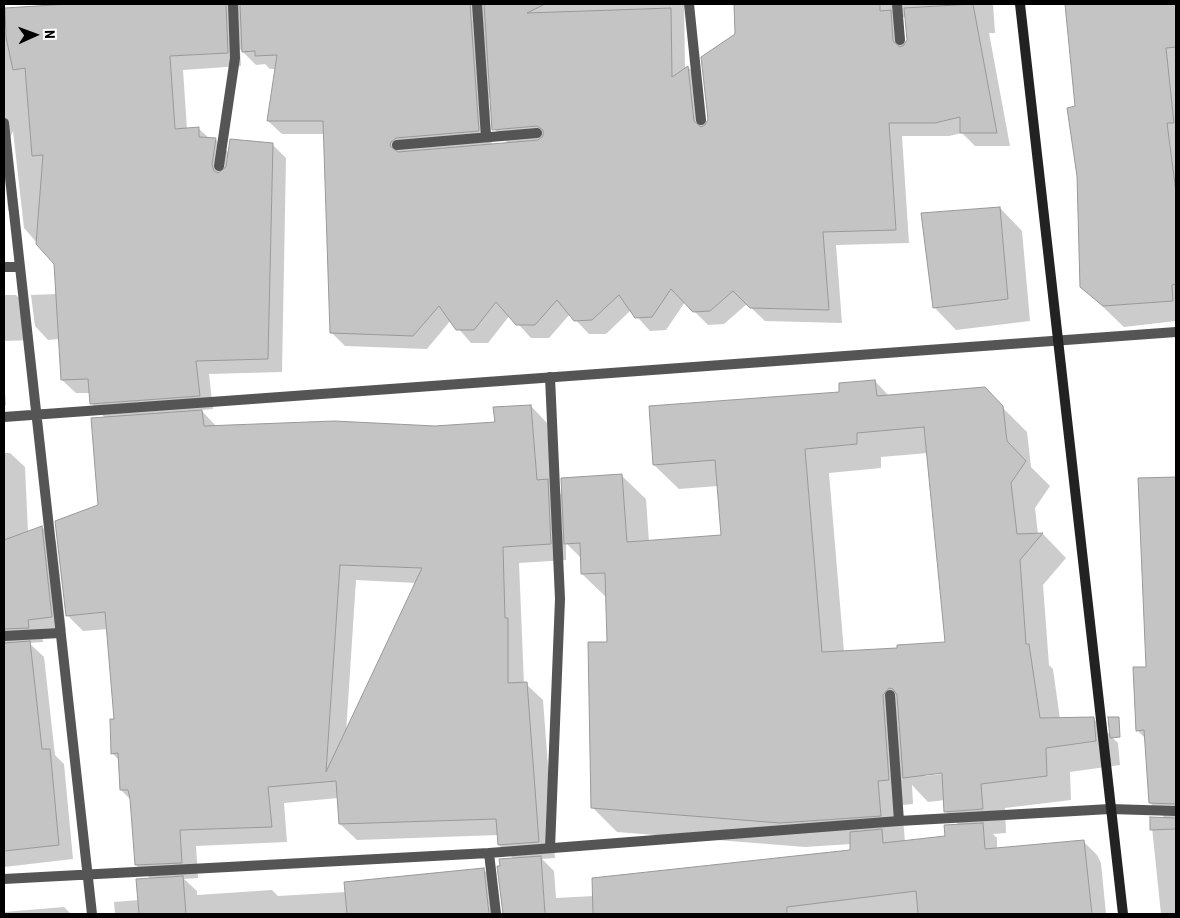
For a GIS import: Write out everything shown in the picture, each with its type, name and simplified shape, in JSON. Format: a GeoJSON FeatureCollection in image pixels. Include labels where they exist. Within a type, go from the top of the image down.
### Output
{"type":"FeatureCollection","features":[{"type":"Feature","properties":{"kind":"street"},"geometry":{"type":"LineString","coordinates":[[219,166],[235,58],[233,4]]}},
{"type":"Feature","properties":{"kind":"street"},"geometry":{"type":"LineString","coordinates":[[477,4],[486,136]]}},
{"type":"Feature","properties":{"kind":"street"},"geometry":{"type":"LineString","coordinates":[[690,4],[701,120]]}},
{"type":"Feature","properties":{"kind":"street"},"geometry":{"type":"LineString","coordinates":[[897,4],[900,40]]}},
{"type":"Feature","properties":{"kind":"street"},"geometry":{"type":"LineString","coordinates":[[1020,4],[1123,914]]}},
{"type":"Feature","properties":{"kind":"street"},"geometry":{"type":"LineString","coordinates":[[4,123],[92,914]]}},
{"type":"Feature","properties":{"kind":"street"},"geometry":{"type":"LineString","coordinates":[[398,145],[537,132]]}},
{"type":"Feature","properties":{"kind":"street"},"geometry":{"type":"LineString","coordinates":[[4,267],[20,267]]}},
{"type":"Feature","properties":{"kind":"street"},"geometry":{"type":"LineString","coordinates":[[4,418],[1176,332]]}},
{"type":"Feature","properties":{"kind":"street"},"geometry":{"type":"LineString","coordinates":[[550,377],[560,599],[550,848]]}},
{"type":"Feature","properties":{"kind":"street"},"geometry":{"type":"LineString","coordinates":[[4,636],[60,633]]}},
{"type":"Feature","properties":{"kind":"street"},"geometry":{"type":"LineString","coordinates":[[890,695],[899,821]]}},
{"type":"Feature","properties":{"kind":"street"},"geometry":{"type":"LineString","coordinates":[[4,879],[489,853],[899,821],[1110,809],[1176,811]]}},
{"type":"Feature","properties":{"kind":"street"},"geometry":{"type":"LineString","coordinates":[[489,853],[496,914]]}},
{"type":"Feature","properties":{"kind":"building"},"geometry":{"type":"Polygon","coordinates":[[[69,4],[226,4],[228,53],[170,56],[175,129],[199,127],[199,137],[216,138],[212,165],[214,171],[218,173],[226,167],[230,139],[273,143],[268,359],[196,361],[200,396],[90,404],[88,379],[61,380],[54,264],[36,244],[43,155],[32,156],[25,68],[13,70],[6,37],[5,8],[69,4]]]}},
{"type":"Feature","properties":{"kind":"building"},"geometry":{"type":"Polygon","coordinates":[[[240,4],[470,4],[479,131],[396,138],[391,142],[390,146],[398,152],[538,140],[543,136],[543,130],[537,126],[492,130],[484,4],[545,4],[527,13],[671,8],[672,77],[688,66],[694,121],[701,127],[705,125],[708,119],[701,57],[735,34],[734,4],[880,4],[880,11],[891,10],[893,41],[900,47],[907,40],[904,8],[973,4],[997,133],[960,133],[960,117],[935,123],[889,123],[896,230],[823,232],[829,310],[750,308],[733,291],[710,311],[693,312],[671,289],[652,317],[635,318],[619,295],[592,320],[574,321],[557,300],[535,325],[516,325],[496,302],[474,330],[456,330],[439,306],[413,336],[330,333],[323,121],[267,121],[277,55],[255,56],[255,51],[242,52],[240,4]]]}},
{"type":"Feature","properties":{"kind":"building"},"geometry":{"type":"Polygon","coordinates":[[[1065,4],[1176,4],[1176,47],[1166,48],[1174,123],[1167,123],[1176,192],[1176,284],[1172,285],[1173,301],[1103,306],[1080,287],[1077,176],[1067,108],[1075,106],[1065,4]]]}},
{"type":"Feature","properties":{"kind":"building"},"geometry":{"type":"Polygon","coordinates":[[[1000,207],[1008,299],[933,308],[921,213],[1000,207]]]}},
{"type":"Feature","properties":{"kind":"building"},"geometry":{"type":"Polygon","coordinates":[[[875,380],[877,396],[985,387],[1003,406],[1007,441],[1026,461],[1011,483],[1017,534],[1043,533],[1020,560],[1026,644],[1029,644],[1040,718],[1094,717],[1096,741],[1046,748],[1047,776],[981,784],[983,809],[944,812],[942,773],[903,778],[897,695],[893,689],[889,688],[883,695],[889,780],[878,781],[881,816],[780,823],[591,808],[588,642],[607,642],[605,573],[581,574],[580,543],[564,544],[561,478],[622,474],[627,542],[721,535],[715,460],[653,465],[649,406],[839,392],[839,383],[875,380]],[[924,427],[857,433],[857,444],[805,449],[822,652],[897,648],[897,645],[945,642],[924,427]]]}},
{"type":"Feature","properties":{"kind":"building"},"geometry":{"type":"Polygon","coordinates":[[[531,405],[537,480],[548,479],[551,544],[503,547],[505,618],[508,618],[508,683],[527,682],[539,842],[498,845],[496,819],[339,824],[336,781],[268,787],[272,827],[180,830],[182,863],[135,865],[130,799],[128,790],[120,790],[118,753],[111,754],[110,719],[114,719],[105,612],[66,616],[55,521],[98,505],[91,418],[202,410],[204,426],[334,421],[435,426],[495,422],[493,407],[531,405]],[[340,565],[326,772],[422,568],[340,565]]]}},
{"type":"Feature","properties":{"kind":"building"},"geometry":{"type":"Polygon","coordinates":[[[1176,477],[1176,804],[1149,803],[1144,730],[1136,731],[1133,667],[1146,667],[1138,478],[1176,477]]]}},
{"type":"Feature","properties":{"kind":"building"},"geometry":{"type":"Polygon","coordinates":[[[42,526],[52,617],[28,620],[29,628],[4,629],[4,540],[42,526]]]}},
{"type":"Feature","properties":{"kind":"building"},"geometry":{"type":"Polygon","coordinates":[[[30,641],[42,749],[50,749],[59,845],[4,851],[4,643],[30,641]]]}},
{"type":"Feature","properties":{"kind":"building"},"geometry":{"type":"Polygon","coordinates":[[[1108,717],[1119,717],[1120,737],[1110,738],[1108,717]]]}},
{"type":"Feature","properties":{"kind":"building"},"geometry":{"type":"Polygon","coordinates":[[[1150,817],[1176,818],[1176,829],[1150,830],[1150,817]]]}},
{"type":"Feature","properties":{"kind":"building"},"geometry":{"type":"Polygon","coordinates":[[[983,823],[985,849],[1084,840],[1092,914],[918,914],[916,891],[787,907],[787,914],[593,914],[592,878],[850,850],[850,832],[882,829],[883,843],[945,836],[944,825],[983,823]]]}},
{"type":"Feature","properties":{"kind":"building"},"geometry":{"type":"Polygon","coordinates":[[[541,856],[545,914],[503,914],[497,866],[500,866],[499,859],[541,856]]]}},
{"type":"Feature","properties":{"kind":"building"},"geometry":{"type":"Polygon","coordinates":[[[484,868],[489,914],[347,914],[344,882],[484,868]]]}},
{"type":"Feature","properties":{"kind":"building"},"geometry":{"type":"Polygon","coordinates":[[[183,876],[186,914],[139,914],[136,879],[183,876]]]}}]}
